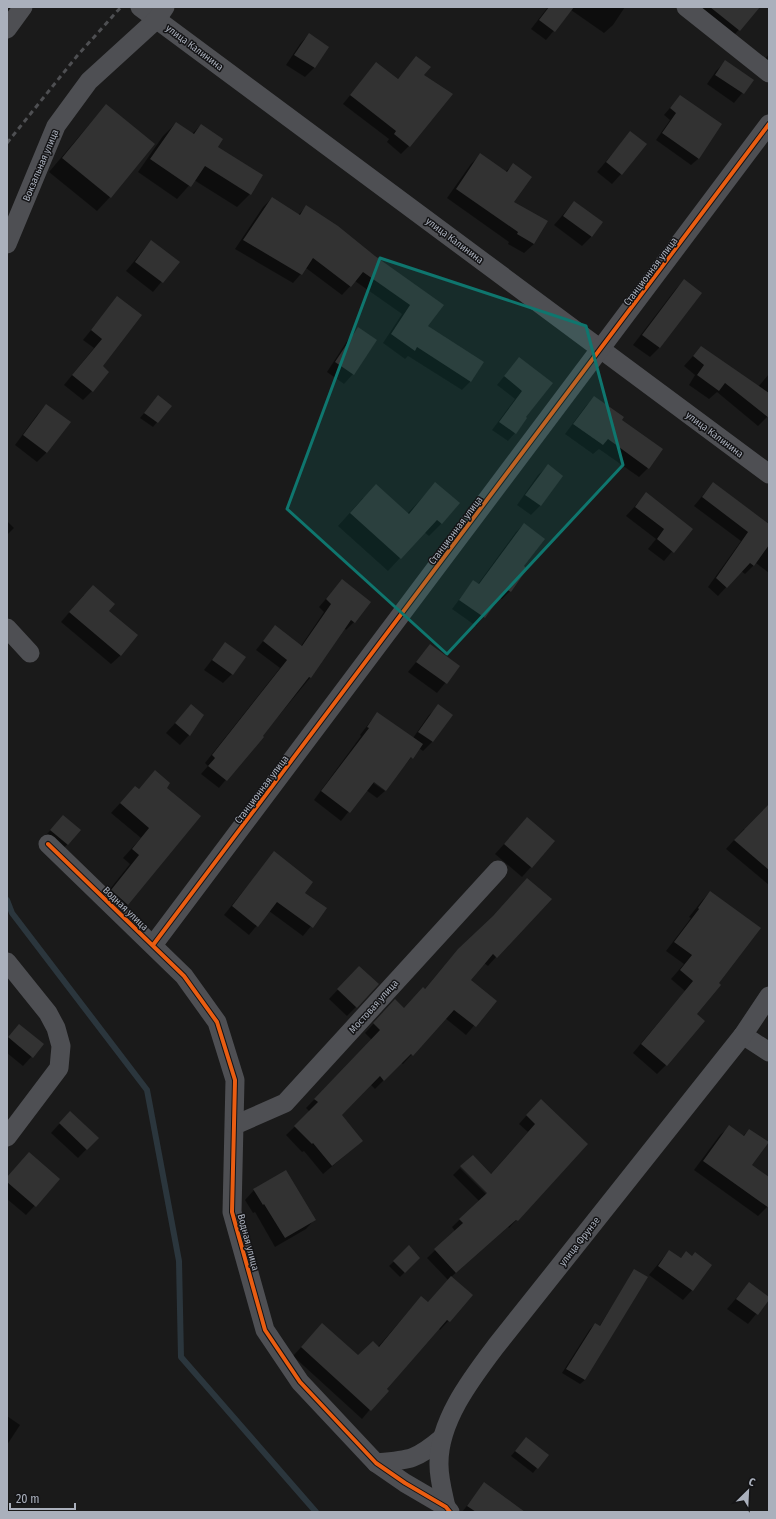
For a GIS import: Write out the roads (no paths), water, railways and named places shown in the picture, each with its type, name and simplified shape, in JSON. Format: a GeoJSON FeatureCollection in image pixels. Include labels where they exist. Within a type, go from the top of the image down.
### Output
{"type":"FeatureCollection","features":[{"type":"Feature","properties":{"kind":"street"},"geometry":{"type":"LineString","coordinates":[[7,29],[23,7]]}},
{"type":"Feature","properties":{"kind":"street","name":"улица Калинина"},"geometry":{"type":"LineString","coordinates":[[140,7],[161,13],[601,349],[769,474]]}},
{"type":"Feature","properties":{"kind":"street"},"geometry":{"type":"LineString","coordinates":[[686,7],[769,74]]}},
{"type":"Feature","properties":{"kind":"street","name":"Вокзальная улица"},"geometry":{"type":"LineString","coordinates":[[7,244],[56,126],[89,81],[161,13]]}},
{"type":"Feature","properties":{"kind":"street","name":"Станционная улица"},"geometry":{"type":"LineString","coordinates":[[153,945],[769,124]]}},
{"type":"Feature","properties":{"kind":"street"},"geometry":{"type":"LineString","coordinates":[[7,628],[30,653]]}},
{"type":"Feature","properties":{"kind":"street","name":"Водная улица"},"geometry":{"type":"LineString","coordinates":[[48,844],[184,976],[217,1022],[235,1080],[232,1212],[265,1330],[300,1382],[376,1463],[448,1510]]}},
{"type":"Feature","properties":{"kind":"street","name":"Мостовая улица"},"geometry":{"type":"LineString","coordinates":[[235,1125],[285,1103],[498,870]]}},
{"type":"Feature","properties":{"kind":"street"},"geometry":{"type":"LineString","coordinates":[[7,962],[48,1013],[56,1028],[61,1046],[59,1068],[7,1136]]}},
{"type":"Feature","properties":{"kind":"street","name":"улица Фрунзе"},"geometry":{"type":"LineString","coordinates":[[448,1510],[440,1480],[439,1464],[442,1438],[456,1406],[474,1376],[743,1035],[769,996]]}},
{"type":"Feature","properties":{"kind":"street"},"geometry":{"type":"LineString","coordinates":[[743,1035],[769,1052]]}},
{"type":"Feature","properties":{"kind":"street"},"geometry":{"type":"LineString","coordinates":[[376,1463],[407,1460],[423,1454],[442,1438]]}},
{"type":"Feature","properties":{"kind":"waterway"},"geometry":{"type":"LineString","coordinates":[[7,900],[12,913],[147,1090],[179,1261],[181,1357],[316,1512]]}},
{"type":"Feature","properties":{"kind":"railway"},"geometry":{"type":"LineString","coordinates":[[7,143],[77,56],[121,7]]}}]}
